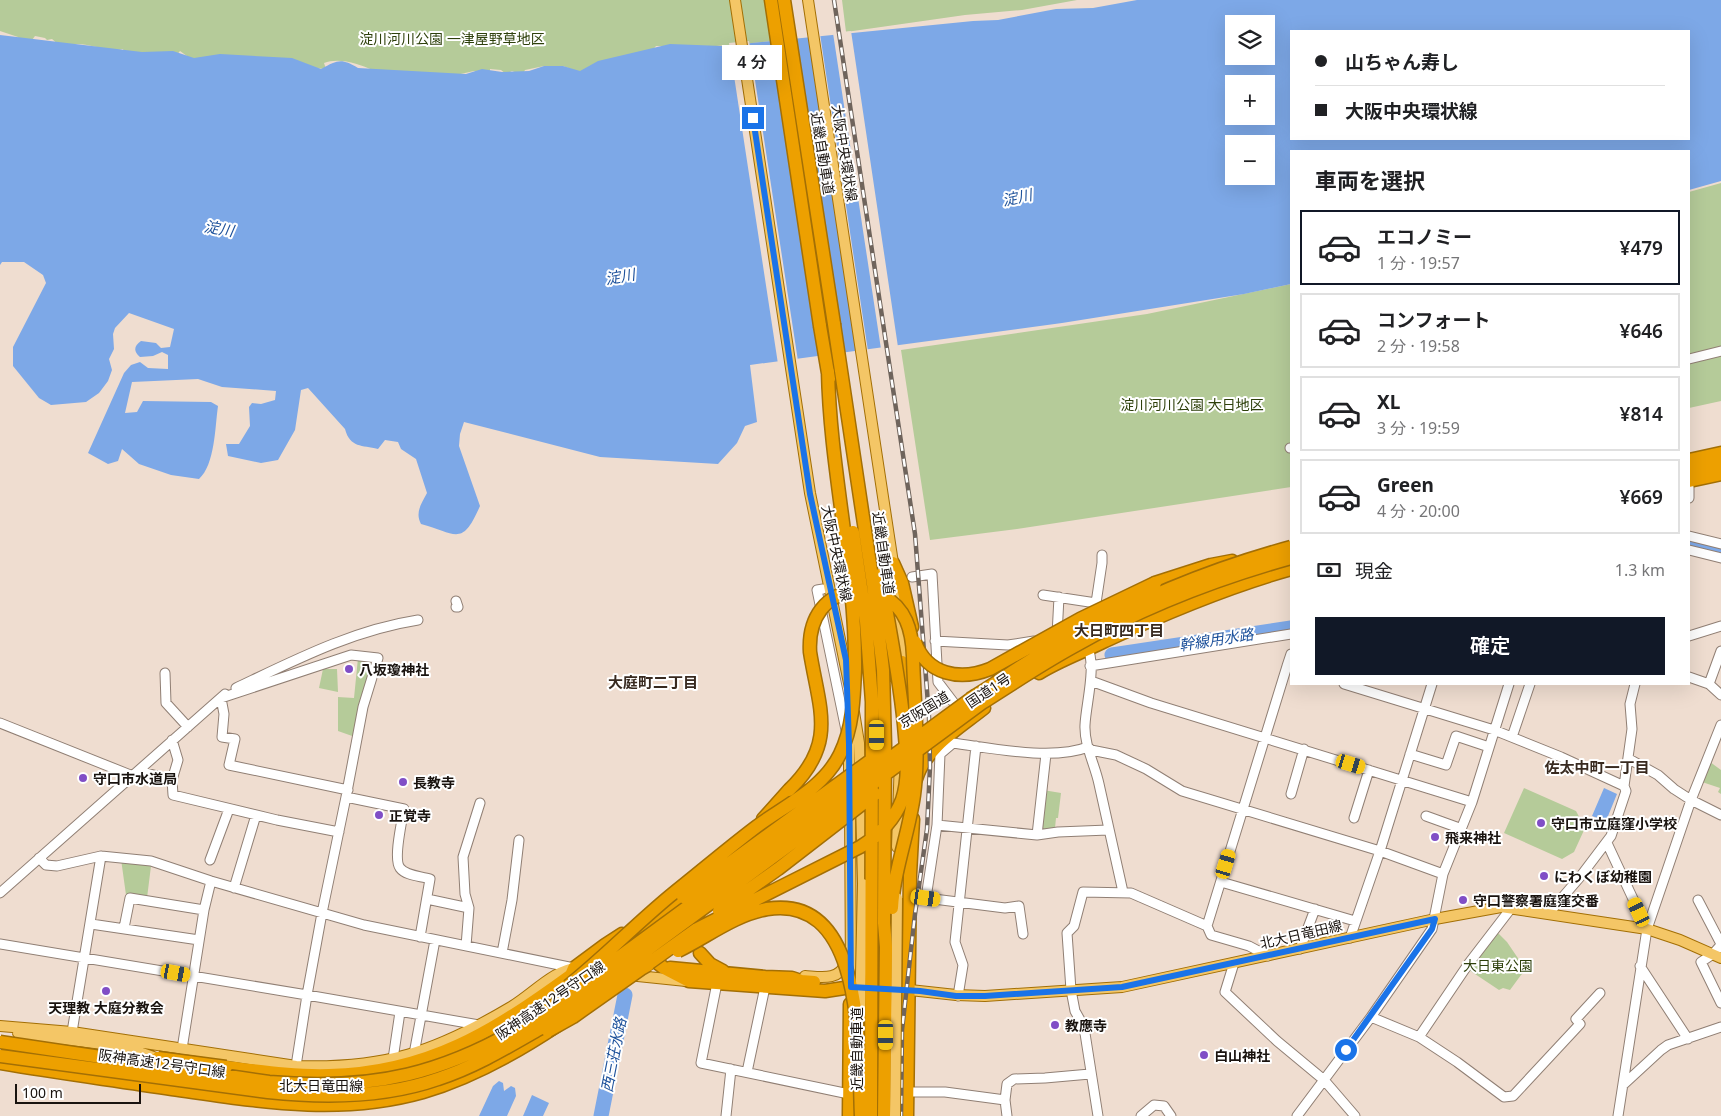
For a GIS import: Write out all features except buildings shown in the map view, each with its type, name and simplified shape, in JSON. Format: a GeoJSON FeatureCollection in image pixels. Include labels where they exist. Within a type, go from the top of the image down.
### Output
{"type":"FeatureCollection","features":[{"type":"Feature","properties":{"kind":"highway","name":"近畿自動車道"},"geometry":{"type":"LineString","coordinates":[[771,0],[865,612],[871,686],[872,752],[871,1116]]}},
{"type":"Feature","properties":{"kind":"highway","name":"近畿自動車道"},"geometry":{"type":"LineString","coordinates":[[784,0],[855,457],[884,670],[886,745],[884,1116]]}},
{"type":"Feature","properties":{"kind":"highway"},"geometry":{"type":"LineString","coordinates":[[490,1045],[579,977],[628,932],[756,827],[804,794],[829,770],[843,747],[851,718],[855,648],[853,599],[829,408],[828,371]]}},
{"type":"Feature","properties":{"kind":"highway"},"geometry":{"type":"LineString","coordinates":[[1690,460],[1721,453]]}},
{"type":"Feature","properties":{"kind":"highway"},"geometry":{"type":"LineString","coordinates":[[438,1079],[476,1070],[573,1018],[697,930],[848,854],[869,841],[887,826],[899,807],[907,774],[902,710],[893,644],[876,552],[855,457]]}},
{"type":"Feature","properties":{"kind":"highway"},"geometry":{"type":"LineString","coordinates":[[1690,471],[1721,464]]}},
{"type":"Feature","properties":{"kind":"highway"},"geometry":{"type":"LineString","coordinates":[[1690,485],[1721,474]]}},
{"type":"Feature","properties":{"kind":"highway","name":"京阪国道"},"geometry":{"type":"LineString","coordinates":[[979,699],[1032,659],[1105,618],[1186,582],[1290,547]]}},
{"type":"Feature","properties":{"kind":"highway"},"geometry":{"type":"LineString","coordinates":[[893,563],[904,589],[908,640],[922,655],[941,670],[958,675],[979,673],[990,669],[1108,604],[1155,583],[1211,565],[1271,553]]}},
{"type":"Feature","properties":{"kind":"highway","name":"京阪国道"},"geometry":{"type":"LineString","coordinates":[[910,990],[851,987],[825,991],[689,981],[664,968],[650,957],[644,949],[642,942],[645,930],[658,916],[867,761],[1110,627],[1190,592],[1290,558]]}},
{"type":"Feature","properties":{"kind":"highway","name":"国道1号"},"geometry":{"type":"LineString","coordinates":[[910,990],[910,874],[915,790],[919,769],[925,758],[986,707],[1042,672],[1088,649],[1194,602],[1290,569]]}},
{"type":"Feature","properties":{"kind":"highway"},"geometry":{"type":"LineString","coordinates":[[756,827],[806,772],[818,747],[822,726],[821,705],[811,662],[809,643],[815,618],[829,600],[843,593],[864,590],[886,597],[898,607],[906,620],[912,642],[916,772],[910,817],[895,879],[891,923],[886,947]]}},
{"type":"Feature","properties":{"kind":"highway"},"geometry":{"type":"LineString","coordinates":[[902,662],[907,720],[910,874]]}},
{"type":"Feature","properties":{"kind":"highway"},"geometry":{"type":"LineString","coordinates":[[832,808],[979,699]]}},
{"type":"Feature","properties":{"kind":"highway"},"geometry":{"type":"LineString","coordinates":[[728,973],[710,964],[700,953],[696,942],[700,928],[705,922],[841,821],[979,699]]}},
{"type":"Feature","properties":{"kind":"highway","name":"阪神高速12号守口線"},"geometry":{"type":"LineString","coordinates":[[0,1042],[269,1082],[334,1085],[382,1080],[418,1073],[454,1061],[490,1045],[535,1019],[832,808]]}},
{"type":"Feature","properties":{"kind":"highway","name":"阪神高速12号守口線"},"geometry":{"type":"LineString","coordinates":[[0,1056],[268,1092],[312,1096],[390,1090],[410,1087],[438,1079],[474,1065],[541,1028],[832,808]]}},
{"type":"Feature","properties":{"kind":"highway"},"geometry":{"type":"LineString","coordinates":[[641,969],[729,923],[758,911],[790,909],[811,917],[825,928],[834,939],[850,979],[858,1046],[860,1116]]}},
{"type":"Feature","properties":{"kind":"highway"},"geometry":{"type":"LineString","coordinates":[[83,1054],[155,1057],[292,1074],[344,1074],[383,1070],[432,1056],[473,1039],[527,1007],[571,975],[574,968],[605,945],[658,916]]}},
{"type":"Feature","properties":{"kind":"highway","name":"京阪国道"},"geometry":{"type":"LineString","coordinates":[[664,968],[792,978],[801,981],[844,984],[851,987]]}},
{"type":"Feature","properties":{"kind":"highway"},"geometry":{"type":"LineString","coordinates":[[849,1116],[851,987]]}},
{"type":"Feature","properties":{"kind":"highway"},"geometry":{"type":"LineString","coordinates":[[906,1116],[910,990]]}},
{"type":"Feature","properties":{"kind":"highway"},"geometry":{"type":"LineString","coordinates":[[825,991],[842,1000],[850,1028]]}},
{"type":"Feature","properties":{"kind":"highway"},"geometry":{"type":"LineString","coordinates":[[0,1064],[266,1102],[312,1106],[350,1104],[400,1097],[445,1085],[486,1068],[557,1026],[598,992]]}},
{"type":"Feature","properties":{"kind":"main road","name":"大阪中央環状線"},"geometry":{"type":"LineString","coordinates":[[735,0],[810,494],[846,660],[860,743],[863,884],[860,1116]]}},
{"type":"Feature","properties":{"kind":"main road","name":"大阪中央環状線"},"geometry":{"type":"LineString","coordinates":[[808,0],[893,563]]}},
{"type":"Feature","properties":{"kind":"main road"},"geometry":{"type":"LineString","coordinates":[[895,1116],[897,847],[902,662],[908,640]]}},
{"type":"Feature","properties":{"kind":"main road"},"geometry":{"type":"LineString","coordinates":[[878,988],[877,718],[884,687],[908,640]]}},
{"type":"Feature","properties":{"kind":"main road"},"geometry":{"type":"LineString","coordinates":[[846,660],[849,744],[851,987]]}},
{"type":"Feature","properties":{"kind":"main road","name":"北大日竜田線"},"geometry":{"type":"LineString","coordinates":[[910,990],[958,996],[985,996],[1139,984],[1492,907],[1512,907],[1647,929],[1680,940],[1717,956]]}},
{"type":"Feature","properties":{"kind":"main road"},"geometry":{"type":"LineString","coordinates":[[792,978],[802,976],[833,976],[841,973],[846,965],[851,932]]}},
{"type":"Feature","properties":{"kind":"main road"},"geometry":{"type":"LineString","coordinates":[[615,963],[620,967],[621,974]]}},
{"type":"Feature","properties":{"kind":"main road","name":"北大日竜田線"},"geometry":{"type":"LineString","coordinates":[[0,1027],[72,1032],[296,1066],[330,1067],[393,1059],[414,1054],[449,1041],[521,1001],[562,971],[615,963],[664,968]]}},
{"type":"Feature","properties":{"kind":"main road"},"geometry":{"type":"LineString","coordinates":[[574,968],[689,981]]}},
{"type":"Feature","properties":{"kind":"main road","name":"北大日竜田線"},"geometry":{"type":"LineString","coordinates":[[0,1027],[46,1038],[143,1052],[162,1060],[201,1084],[236,1096],[313,1102],[357,1100],[399,1094],[443,1082],[474,1070],[509,1053],[621,974]]}},
{"type":"Feature","properties":{"kind":"street"},"geometry":{"type":"LineString","coordinates":[[1690,359],[1721,351]]}},
{"type":"Feature","properties":{"kind":"street"},"geometry":{"type":"LineString","coordinates":[[1690,485],[1721,479]]}},
{"type":"Feature","properties":{"kind":"street"},"geometry":{"type":"LineString","coordinates":[[1690,536],[1721,544]]}},
{"type":"Feature","properties":{"kind":"street"},"geometry":{"type":"LineString","coordinates":[[1690,550],[1721,558]]}},
{"type":"Feature","properties":{"kind":"street"},"geometry":{"type":"LineString","coordinates":[[1078,633],[1092,615],[1096,603],[1102,554]]}},
{"type":"Feature","properties":{"kind":"street"},"geometry":{"type":"LineString","coordinates":[[912,577],[932,574],[938,682],[968,721]]}},
{"type":"Feature","properties":{"kind":"street"},"geometry":{"type":"LineString","coordinates":[[820,590],[849,744]]}},
{"type":"Feature","properties":{"kind":"street"},"geometry":{"type":"LineString","coordinates":[[1043,595],[1096,603]]}},
{"type":"Feature","properties":{"kind":"street"},"geometry":{"type":"LineString","coordinates":[[1057,635],[1058,597]]}},
{"type":"Feature","properties":{"kind":"street"},"geometry":{"type":"LineString","coordinates":[[2,887],[39,858],[228,691],[322,647],[362,634],[418,620]]}},
{"type":"Feature","properties":{"kind":"street"},"geometry":{"type":"LineString","coordinates":[[1690,636],[1721,626]]}},
{"type":"Feature","properties":{"kind":"street"},"geometry":{"type":"LineString","coordinates":[[1078,633],[1088,649],[1090,666],[1091,682],[1085,726],[1088,747],[1099,784],[1123,892]]}},
{"type":"Feature","properties":{"kind":"street"},"geometry":{"type":"LineString","coordinates":[[935,641],[1008,645],[1033,642],[1057,635],[1078,633]]}},
{"type":"Feature","properties":{"kind":"street"},"geometry":{"type":"LineString","coordinates":[[1090,666],[1290,634]]}},
{"type":"Feature","properties":{"kind":"street"},"geometry":{"type":"LineString","coordinates":[[1709,684],[1721,651]]}},
{"type":"Feature","properties":{"kind":"street"},"geometry":{"type":"LineString","coordinates":[[221,698],[351,655],[378,658],[363,707],[340,832],[306,995],[296,1066]]}},
{"type":"Feature","properties":{"kind":"street"},"geometry":{"type":"LineString","coordinates":[[1268,956],[1249,946],[1211,935],[1207,926],[1264,737],[1289,667]]}},
{"type":"Feature","properties":{"kind":"street"},"geometry":{"type":"LineString","coordinates":[[165,673],[166,703],[188,727]]}},
{"type":"Feature","properties":{"kind":"street"},"geometry":{"type":"LineString","coordinates":[[1690,677],[1709,684],[1721,695]]}},
{"type":"Feature","properties":{"kind":"street"},"geometry":{"type":"LineString","coordinates":[[1091,682],[1151,703],[1472,802]]}},
{"type":"Feature","properties":{"kind":"street"},"geometry":{"type":"LineString","coordinates":[[1347,685],[1494,730],[1561,757],[1624,786]]}},
{"type":"Feature","properties":{"kind":"street"},"geometry":{"type":"LineString","coordinates":[[1350,938],[1380,851],[1432,685]]}},
{"type":"Feature","properties":{"kind":"street"},"geometry":{"type":"LineString","coordinates":[[1297,1116],[1371,1017],[1432,929],[1442,874],[1472,802],[1509,685]]}},
{"type":"Feature","properties":{"kind":"street"},"geometry":{"type":"LineString","coordinates":[[1512,737],[1530,685]]}},
{"type":"Feature","properties":{"kind":"street"},"geometry":{"type":"LineString","coordinates":[[1548,913],[1611,836],[1626,791],[1624,786],[1632,729],[1630,704],[1635,685]]}},
{"type":"Feature","properties":{"kind":"street"},"geometry":{"type":"LineString","coordinates":[[221,698],[224,714],[222,737],[234,740],[229,765],[347,793],[404,809],[398,843],[398,864],[400,869],[406,873],[430,879],[420,937]]}},
{"type":"Feature","properties":{"kind":"street"},"geometry":{"type":"LineString","coordinates":[[0,723],[136,773],[172,780]]}},
{"type":"Feature","properties":{"kind":"street"},"geometry":{"type":"LineString","coordinates":[[1618,1116],[1647,929],[1691,800],[1721,725]]}},
{"type":"Feature","properties":{"kind":"street"},"geometry":{"type":"LineString","coordinates":[[1410,754],[1446,765],[1456,736],[1489,747]]}},
{"type":"Feature","properties":{"kind":"street"},"geometry":{"type":"LineString","coordinates":[[172,740],[178,760],[172,780],[172,795],[340,832]]}},
{"type":"Feature","properties":{"kind":"street"},"geometry":{"type":"LineString","coordinates":[[926,898],[937,825],[940,754],[953,743],[1046,754],[1080,750],[1088,747]]}},
{"type":"Feature","properties":{"kind":"street"},"geometry":{"type":"LineString","coordinates":[[958,996],[963,966],[955,942],[976,746]]}},
{"type":"Feature","properties":{"kind":"street"},"geometry":{"type":"LineString","coordinates":[[1088,747],[1091,750],[1116,755],[1146,769],[1182,791],[1380,851],[1442,874]]}},
{"type":"Feature","properties":{"kind":"street"},"geometry":{"type":"LineString","coordinates":[[1291,794],[1304,749]]}},
{"type":"Feature","properties":{"kind":"street"},"geometry":{"type":"LineString","coordinates":[[1037,835],[1046,754]]}},
{"type":"Feature","properties":{"kind":"street"},"geometry":{"type":"LineString","coordinates":[[1629,759],[1658,775],[1691,800],[1721,815]]}},
{"type":"Feature","properties":{"kind":"street"},"geometry":{"type":"LineString","coordinates":[[1354,818],[1369,770]]}},
{"type":"Feature","properties":{"kind":"street"},"geometry":{"type":"LineString","coordinates":[[466,946],[469,908],[465,894],[463,857],[480,802]]}},
{"type":"Feature","properties":{"kind":"street"},"geometry":{"type":"LineString","coordinates":[[210,860],[229,809]]}},
{"type":"Feature","properties":{"kind":"street"},"geometry":{"type":"LineString","coordinates":[[234,888],[256,815]]}},
{"type":"Feature","properties":{"kind":"street"},"geometry":{"type":"LineString","coordinates":[[1426,816],[1462,829]]}},
{"type":"Feature","properties":{"kind":"street"},"geometry":{"type":"LineString","coordinates":[[937,825],[1037,835],[1058,832],[1108,830]]}},
{"type":"Feature","properties":{"kind":"street"},"geometry":{"type":"LineString","coordinates":[[502,953],[512,900],[520,840]]}},
{"type":"Feature","properties":{"kind":"street"},"geometry":{"type":"LineString","coordinates":[[1607,843],[1647,929]]}},
{"type":"Feature","properties":{"kind":"street"},"geometry":{"type":"LineString","coordinates":[[39,858],[46,865],[57,866],[102,856],[151,861],[234,888],[364,925],[574,968]]}},
{"type":"Feature","properties":{"kind":"street"},"geometry":{"type":"LineString","coordinates":[[72,1032],[102,856]]}},
{"type":"Feature","properties":{"kind":"street"},"geometry":{"type":"LineString","coordinates":[[182,1049],[204,910],[211,881]]}},
{"type":"Feature","properties":{"kind":"street"},"geometry":{"type":"LineString","coordinates":[[1221,882],[1355,922]]}},
{"type":"Feature","properties":{"kind":"street"},"geometry":{"type":"LineString","coordinates":[[1098,1116],[1084,1027],[1075,1011],[1071,990],[1067,933],[1074,926],[1083,892],[1131,893],[1207,926]]}},
{"type":"Feature","properties":{"kind":"street"},"geometry":{"type":"LineString","coordinates":[[124,928],[130,898],[204,910]]}},
{"type":"Feature","properties":{"kind":"street"},"geometry":{"type":"LineString","coordinates":[[910,898],[926,898],[1005,908],[1019,906],[1023,934]]}},
{"type":"Feature","properties":{"kind":"street"},"geometry":{"type":"LineString","coordinates":[[427,899],[469,908]]}},
{"type":"Feature","properties":{"kind":"street"},"geometry":{"type":"LineString","coordinates":[[1698,900],[1721,944],[1717,956],[1701,962],[1721,1003]]}},
{"type":"Feature","properties":{"kind":"street"},"geometry":{"type":"LineString","coordinates":[[1419,1038],[1469,963],[1512,907]]}},
{"type":"Feature","properties":{"kind":"street"},"geometry":{"type":"LineString","coordinates":[[1300,949],[1315,909]]}},
{"type":"Feature","properties":{"kind":"street"},"geometry":{"type":"LineString","coordinates":[[91,924],[199,940]]}},
{"type":"Feature","properties":{"kind":"street"},"geometry":{"type":"LineString","coordinates":[[414,1054],[435,940]]}},
{"type":"Feature","properties":{"kind":"street"},"geometry":{"type":"LineString","coordinates":[[0,944],[479,1025]]}},
{"type":"Feature","properties":{"kind":"street"},"geometry":{"type":"LineString","coordinates":[[1234,963],[1225,992],[1277,1041],[1324,1080],[1355,1116]]}},
{"type":"Feature","properties":{"kind":"street"},"geometry":{"type":"LineString","coordinates":[[1640,966],[1688,1039]]}},
{"type":"Feature","properties":{"kind":"street"},"geometry":{"type":"LineString","coordinates":[[717,983],[700,1063],[849,1094]]}},
{"type":"Feature","properties":{"kind":"street"},"geometry":{"type":"LineString","coordinates":[[746,1072],[765,987]]}},
{"type":"Feature","properties":{"kind":"street"},"geometry":{"type":"LineString","coordinates":[[1371,1017],[1419,1038],[1457,1062],[1504,1097],[1513,1096],[1580,1024],[1576,1019],[1600,993]]}},
{"type":"Feature","properties":{"kind":"street"},"geometry":{"type":"LineString","coordinates":[[393,1059],[400,1012]]}},
{"type":"Feature","properties":{"kind":"street"},"geometry":{"type":"LineString","coordinates":[[1623,1086],[1668,1045],[1721,1026]]}},
{"type":"Feature","properties":{"kind":"street"},"geometry":{"type":"LineString","coordinates":[[726,1116],[731,1069]]}},
{"type":"Feature","properties":{"kind":"street"},"geometry":{"type":"LineString","coordinates":[[1007,1116],[1006,1084],[1014,1079],[1090,1074]]}},
{"type":"Feature","properties":{"kind":"street"},"geometry":{"type":"LineString","coordinates":[[907,1092],[945,1092],[1005,1100]]}},
{"type":"Feature","properties":{"kind":"street"},"geometry":{"type":"LineString","coordinates":[[1141,1116],[1154,1105],[1164,1106],[1171,1116]]}},
{"type":"Feature","properties":{"kind":"green space","name":"淀川河川公園 一津屋野草地区"},"geometry":{"type":"Polygon","coordinates":[[[0,0],[779,0],[786,40],[716,46],[656,46],[650,53],[579,72],[563,66],[544,66],[525,70],[522,75],[512,71],[506,74],[501,70],[490,69],[490,76],[474,71],[456,75],[373,70],[342,61],[324,63],[326,69],[191,59],[180,51],[175,57],[125,54],[123,49],[112,50],[81,44],[59,45],[52,39],[47,40],[35,36],[32,40],[20,43],[18,37],[0,31],[0,0]]]}},
{"type":"Feature","properties":{"kind":"green space"},"geometry":{"type":"Polygon","coordinates":[[[842,0],[1077,0],[1022,10],[965,15],[846,32],[842,0]]]}},
{"type":"Feature","properties":{"kind":"green space"},"geometry":{"type":"Polygon","coordinates":[[[1721,183],[1721,401],[1690,408],[1690,192],[1721,183]]]}},
{"type":"Feature","properties":{"kind":"green space","name":"淀川河川公園 大日地区"},"geometry":{"type":"Polygon","coordinates":[[[1290,284],[1290,487],[1017,529],[930,540],[901,350],[1147,314],[1290,284]]]}},
{"type":"Feature","properties":{"kind":"green space"},"geometry":{"type":"Polygon","coordinates":[[[358,658],[370,661],[371,668],[355,737],[338,731],[338,697],[354,698],[358,658]]]}},
{"type":"Feature","properties":{"kind":"green space"},"geometry":{"type":"Polygon","coordinates":[[[323,669],[337,669],[338,692],[319,688],[323,669]]]}},
{"type":"Feature","properties":{"kind":"green space"},"geometry":{"type":"Polygon","coordinates":[[[1710,762],[1721,770],[1721,794],[1718,792],[1720,788],[1702,782],[1710,762]]]}},
{"type":"Feature","properties":{"kind":"green space"},"geometry":{"type":"Polygon","coordinates":[[[1524,788],[1576,811],[1585,828],[1574,852],[1562,859],[1504,833],[1524,788]]]}},
{"type":"Feature","properties":{"kind":"green space"},"geometry":{"type":"Polygon","coordinates":[[[1043,790],[1061,793],[1055,828],[1041,832],[1043,790]]]}},
{"type":"Feature","properties":{"kind":"green space"},"geometry":{"type":"Polygon","coordinates":[[[121,859],[151,866],[147,898],[126,895],[121,859]]]}},
{"type":"Feature","properties":{"kind":"green space","name":"大日東公園"},"geometry":{"type":"Polygon","coordinates":[[[1497,932],[1507,942],[1526,970],[1510,990],[1503,988],[1499,990],[1469,970],[1497,932]]]}},
{"type":"Feature","properties":{"kind":"water","name":"淀川"},"geometry":{"type":"Polygon","coordinates":[[[1137,0],[1721,0],[1721,181],[1690,190],[1690,150],[1290,150],[1290,284],[1244,294],[1062,323],[750,365],[757,422],[745,426],[737,443],[718,464],[600,457],[464,422],[459,446],[480,506],[468,528],[457,534],[451,534],[421,524],[419,512],[427,493],[416,459],[401,449],[398,442],[385,440],[378,449],[353,443],[345,429],[308,388],[301,390],[295,430],[278,460],[261,463],[228,456],[226,444],[239,444],[250,426],[249,407],[252,403],[261,404],[275,400],[276,391],[222,387],[198,379],[132,382],[125,413],[137,412],[143,401],[211,402],[218,406],[211,455],[204,473],[199,479],[171,475],[139,464],[122,449],[118,461],[108,464],[88,453],[124,373],[131,365],[140,362],[148,368],[168,369],[168,355],[162,352],[153,356],[140,357],[135,351],[137,345],[141,341],[156,343],[161,348],[170,347],[174,329],[129,313],[115,328],[113,334],[114,349],[109,359],[112,370],[108,381],[99,393],[86,402],[51,405],[39,398],[13,366],[13,347],[46,283],[43,275],[24,262],[2,262],[0,265],[0,35],[142,52],[173,51],[194,58],[220,54],[292,58],[321,69],[340,61],[358,68],[466,74],[482,69],[502,72],[529,71],[544,66],[563,66],[580,71],[598,61],[670,44],[722,46],[998,20],[1056,9],[1093,8],[1137,0]]]}},
{"type":"Feature","properties":{"kind":"water"},"geometry":{"type":"Polygon","coordinates":[[[1604,788],[1617,794],[1606,821],[1592,816],[1604,788]]]}},
{"type":"Feature","properties":{"kind":"water"},"geometry":{"type":"Polygon","coordinates":[[[499,1081],[503,1083],[504,1091],[511,1086],[515,1088],[516,1096],[507,1116],[479,1116],[493,1086],[499,1081]]]}},
{"type":"Feature","properties":{"kind":"water"},"geometry":{"type":"Polygon","coordinates":[[[532,1095],[549,1103],[543,1116],[523,1116],[532,1095]]]}},
{"type":"Feature","properties":{"kind":"pier"},"geometry":{"type":"Polygon","coordinates":[[[851,31],[898,347],[881,349],[833,33],[851,31]]]}},
{"type":"Feature","properties":{"kind":"pier"},"geometry":{"type":"Polygon","coordinates":[[[820,34],[868,351],[856,353],[808,35],[820,34]]]}},
{"type":"Feature","properties":{"kind":"pier"},"geometry":{"type":"Polygon","coordinates":[[[749,41],[798,361],[778,364],[729,43],[749,41]]]}},
{"type":"Feature","properties":{"kind":"waterway","name":"幹線用水路"},"geometry":{"type":"LineString","coordinates":[[1690,544],[1721,552]]}},
{"type":"Feature","properties":{"kind":"waterway","name":"幹線用水路"},"geometry":{"type":"LineString","coordinates":[[1112,655],[1290,628]]}},
{"type":"Feature","properties":{"kind":"waterway","name":"西三荘水路"},"geometry":{"type":"LineString","coordinates":[[601,1116],[625,995]]}},
{"type":"Feature","properties":{"kind":"tunnel"},"geometry":{"type":"LineString","coordinates":[[823,589],[854,585]]}},
{"type":"Feature","properties":{"kind":"railway"},"geometry":{"type":"LineString","coordinates":[[834,0],[915,534],[929,717],[930,767],[927,829],[902,1030],[901,1116]]}},
{"type":"Feature","properties":{"kind":"place","name":"八坂瓊神社"},"geometry":{"type":"Point","coordinates":[349,669]}},
{"type":"Feature","properties":{"kind":"place","name":"守口市水道局"},"geometry":{"type":"Point","coordinates":[83,778]}},
{"type":"Feature","properties":{"kind":"place","name":"長教寺"},"geometry":{"type":"Point","coordinates":[403,782]}},
{"type":"Feature","properties":{"kind":"place","name":"正覚寺"},"geometry":{"type":"Point","coordinates":[379,815]}},
{"type":"Feature","properties":{"kind":"place","name":"守口市立庭窪小学校"},"geometry":{"type":"Point","coordinates":[1541,823]}},
{"type":"Feature","properties":{"kind":"place","name":"飛来神社"},"geometry":{"type":"Point","coordinates":[1435,837]}},
{"type":"Feature","properties":{"kind":"place","name":"にわくぼ幼稚園"},"geometry":{"type":"Point","coordinates":[1544,876]}},
{"type":"Feature","properties":{"kind":"place","name":"守口警察署庭窪交番"},"geometry":{"type":"Point","coordinates":[1463,900]}},
{"type":"Feature","properties":{"kind":"place","name":"天理教 大庭分教会"},"geometry":{"type":"Point","coordinates":[106,991]}},
{"type":"Feature","properties":{"kind":"place","name":"教應寺"},"geometry":{"type":"Point","coordinates":[1055,1025]}},
{"type":"Feature","properties":{"kind":"place","name":"白山神社"},"geometry":{"type":"Point","coordinates":[1204,1055]}},
{"type":"Feature","properties":{"kind":"district","name":"大日町四丁目"},"geometry":{"type":"Point","coordinates":[1119,630]}},
{"type":"Feature","properties":{"kind":"district","name":"大庭町二丁目"},"geometry":{"type":"Point","coordinates":[653,682]}},
{"type":"Feature","properties":{"kind":"district","name":"佐太中町一丁目"},"geometry":{"type":"Point","coordinates":[1597,767]}},
{"type":"Feature","properties":{"kind":"route"},"geometry":{"type":"LineString","coordinates":[[753,118],[810,494],[846,660],[849,744],[851,987],[920,991],[956,996],[985,996],[1122,987],[1435,919],[1432,929],[1346,1050]]}}]}
